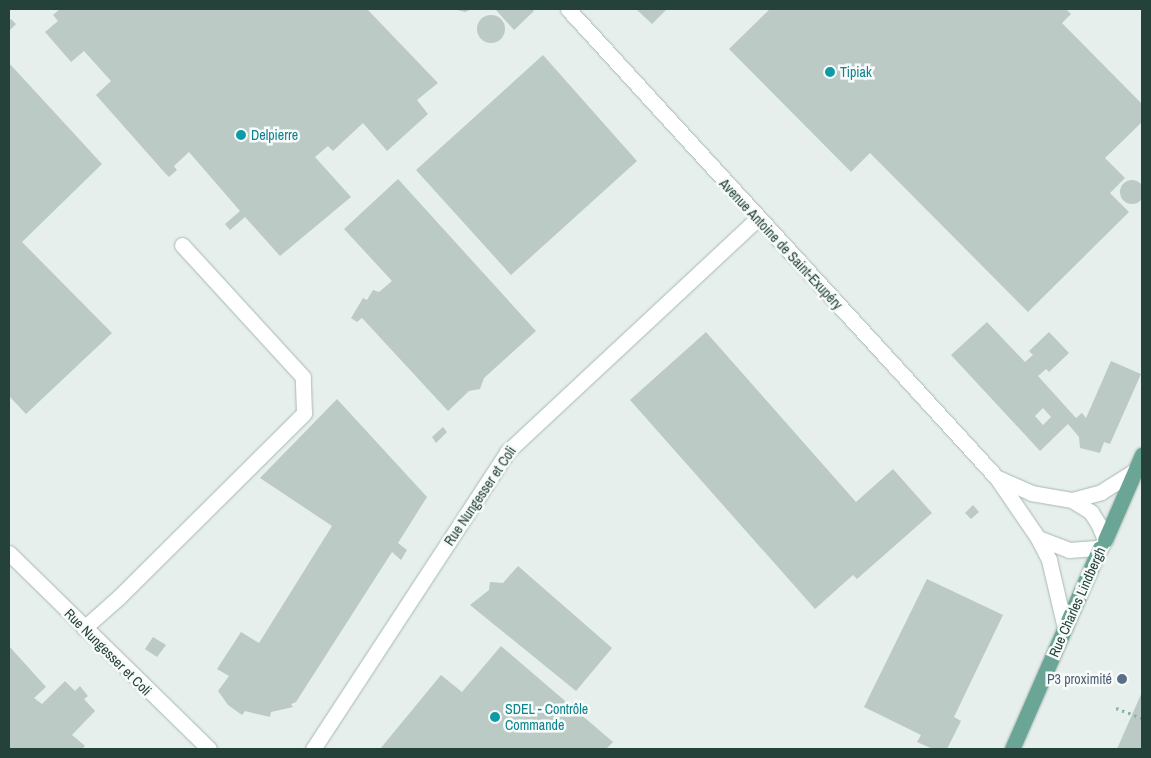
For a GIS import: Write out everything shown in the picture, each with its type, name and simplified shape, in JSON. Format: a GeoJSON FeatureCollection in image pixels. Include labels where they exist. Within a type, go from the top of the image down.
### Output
{"type":"FeatureCollection","features":[{"type":"Feature","properties":{"kind":"main road","name":"Rue Charles Lindbergh"},"geometry":{"type":"LineString","coordinates":[[1012,749],[1142,455]]}},
{"type":"Feature","properties":{"kind":"street","name":"Avenue Antoine de Saint-Exupéry"},"geometry":{"type":"LineString","coordinates":[[568,9],[757,219],[997,478],[1038,538],[1056,582],[1065,628]]}},
{"type":"Feature","properties":{"kind":"street","name":"Rue Nungesser et Coli"},"geometry":{"type":"LineString","coordinates":[[313,749],[507,452],[757,219]]}},
{"type":"Feature","properties":{"kind":"street"},"geometry":{"type":"LineString","coordinates":[[84,628],[119,596],[304,413],[303,377],[182,245]]}},
{"type":"Feature","properties":{"kind":"street","name":"Avenue Antoine de Saint-Exupéry"},"geometry":{"type":"LineString","coordinates":[[1072,500],[1100,492],[1136,470]]}},
{"type":"Feature","properties":{"kind":"street","name":"Avenue Antoine de Saint-Exupéry"},"geometry":{"type":"LineString","coordinates":[[997,478],[1031,493],[1072,500],[1091,512],[1102,544]]}},
{"type":"Feature","properties":{"kind":"street"},"geometry":{"type":"LineString","coordinates":[[1038,538],[1069,550],[1102,544]]}},
{"type":"Feature","properties":{"kind":"street","name":"Rue Nungesser et Coli"},"geometry":{"type":"LineString","coordinates":[[9,552],[208,749]]}},
{"type":"Feature","properties":{"kind":"path"},"geometry":{"type":"LineString","coordinates":[[1116,708],[1142,718]]}},
{"type":"Feature","properties":{"kind":"building","name":"Delpierre"},"geometry":{"type":"Polygon","coordinates":[[[60,9],[367,9],[438,83],[417,100],[428,114],[387,151],[363,123],[333,151],[328,146],[315,157],[351,197],[280,256],[245,217],[230,230],[225,224],[240,211],[189,152],[174,166],[177,170],[169,177],[165,173],[96,95],[111,81],[84,51],[71,62],[45,32],[58,21],[53,15],[60,9]]]}},
{"type":"Feature","properties":{"kind":"building"},"geometry":{"type":"Polygon","coordinates":[[[453,9],[472,9],[465,12],[453,9]]]}},
{"type":"Feature","properties":{"kind":"building"},"geometry":{"type":"Polygon","coordinates":[[[495,9],[532,9],[534,11],[514,30],[495,9]]]}},
{"type":"Feature","properties":{"kind":"building"},"geometry":{"type":"Polygon","coordinates":[[[636,9],[667,9],[652,24],[636,9]]]}},
{"type":"Feature","properties":{"kind":"building"},"geometry":{"type":"Polygon","coordinates":[[[770,9],[1066,9],[1071,14],[1062,23],[1142,104],[1142,122],[1105,158],[1125,178],[1110,193],[1129,212],[1028,312],[870,153],[851,172],[729,49],[770,9]]]}},
{"type":"Feature","properties":{"kind":"building"},"geometry":{"type":"Polygon","coordinates":[[[491,15],[501,19],[505,29],[501,39],[491,43],[481,39],[477,29],[481,19],[491,15]]]}},
{"type":"Feature","properties":{"kind":"building"},"geometry":{"type":"Polygon","coordinates":[[[11,19],[16,24],[9,31],[9,21],[11,19]]]}},
{"type":"Feature","properties":{"kind":"building"},"geometry":{"type":"Polygon","coordinates":[[[543,55],[637,161],[511,275],[416,170],[543,55]]]}},
{"type":"Feature","properties":{"kind":"building"},"geometry":{"type":"Polygon","coordinates":[[[9,63],[102,164],[22,242],[112,333],[26,414],[9,396],[9,63]]]}},
{"type":"Feature","properties":{"kind":"building"},"geometry":{"type":"Polygon","coordinates":[[[398,179],[536,331],[484,378],[480,389],[469,391],[448,411],[362,318],[357,322],[351,318],[363,298],[367,300],[373,290],[379,292],[392,281],[344,229],[398,179]]]}},
{"type":"Feature","properties":{"kind":"building"},"geometry":{"type":"Polygon","coordinates":[[[1132,180],[1140,184],[1144,192],[1140,200],[1132,204],[1124,200],[1120,192],[1124,184],[1132,180]]]}},
{"type":"Feature","properties":{"kind":"building"},"geometry":{"type":"Polygon","coordinates":[[[987,322],[1025,362],[1033,355],[1029,351],[1049,332],[1069,353],[1049,372],[1046,369],[1038,376],[1076,418],[1082,413],[1086,418],[1111,361],[1141,374],[1110,444],[1104,442],[1100,453],[1080,448],[1079,437],[1068,424],[1040,451],[951,355],[987,322]],[[1043,408],[1035,416],[1043,425],[1051,417],[1043,408]]]}},
{"type":"Feature","properties":{"kind":"building"},"geometry":{"type":"Polygon","coordinates":[[[706,332],[856,502],[893,469],[932,513],[857,579],[853,575],[815,609],[630,400],[706,332]]]}},
{"type":"Feature","properties":{"kind":"building"},"geometry":{"type":"Polygon","coordinates":[[[337,399],[427,497],[398,543],[407,550],[401,560],[392,552],[296,702],[291,704],[293,707],[271,712],[270,717],[245,711],[242,715],[228,705],[218,691],[229,676],[217,669],[241,632],[259,643],[332,526],[260,478],[337,399]]]}},
{"type":"Feature","properties":{"kind":"building"},"geometry":{"type":"Polygon","coordinates":[[[443,427],[447,432],[436,443],[432,437],[443,427]]]}},
{"type":"Feature","properties":{"kind":"building"},"geometry":{"type":"Polygon","coordinates":[[[973,505],[979,512],[971,519],[965,513],[973,505]]]}},
{"type":"Feature","properties":{"kind":"building"},"geometry":{"type":"Polygon","coordinates":[[[518,566],[612,648],[576,691],[470,605],[489,590],[490,582],[503,583],[518,566]]]}},
{"type":"Feature","properties":{"kind":"building"},"geometry":{"type":"Polygon","coordinates":[[[927,579],[1003,615],[954,717],[961,721],[947,749],[933,749],[917,742],[921,735],[864,707],[927,579]]]}},
{"type":"Feature","properties":{"kind":"building"},"geometry":{"type":"Polygon","coordinates":[[[153,637],[166,645],[157,657],[145,649],[153,637]]]}},
{"type":"Feature","properties":{"kind":"building"},"geometry":{"type":"Polygon","coordinates":[[[9,646],[46,687],[34,698],[42,704],[65,681],[75,691],[80,686],[88,696],[84,699],[95,711],[72,735],[85,746],[82,749],[9,749],[9,646]]]}},
{"type":"Feature","properties":{"kind":"building","name":"SDEL - Contrôle Commande"},"geometry":{"type":"Polygon","coordinates":[[[501,646],[613,742],[606,749],[380,749],[441,675],[462,692],[501,646]]]}},
{"type":"Feature","properties":{"kind":"building"},"geometry":{"type":"Polygon","coordinates":[[[1142,692],[1142,749],[1117,749],[1142,692]]]}},
{"type":"Feature","properties":{"kind":"place","name":"Tipiak"},"geometry":{"type":"Point","coordinates":[830,72]}},
{"type":"Feature","properties":{"kind":"place","name":"Delpierre"},"geometry":{"type":"Point","coordinates":[241,135]}},
{"type":"Feature","properties":{"kind":"place","name":"P3 proximité"},"geometry":{"type":"Point","coordinates":[1122,679]}},
{"type":"Feature","properties":{"kind":"place","name":"SDEL - Contrôle Commande"},"geometry":{"type":"Point","coordinates":[495,717]}}]}
